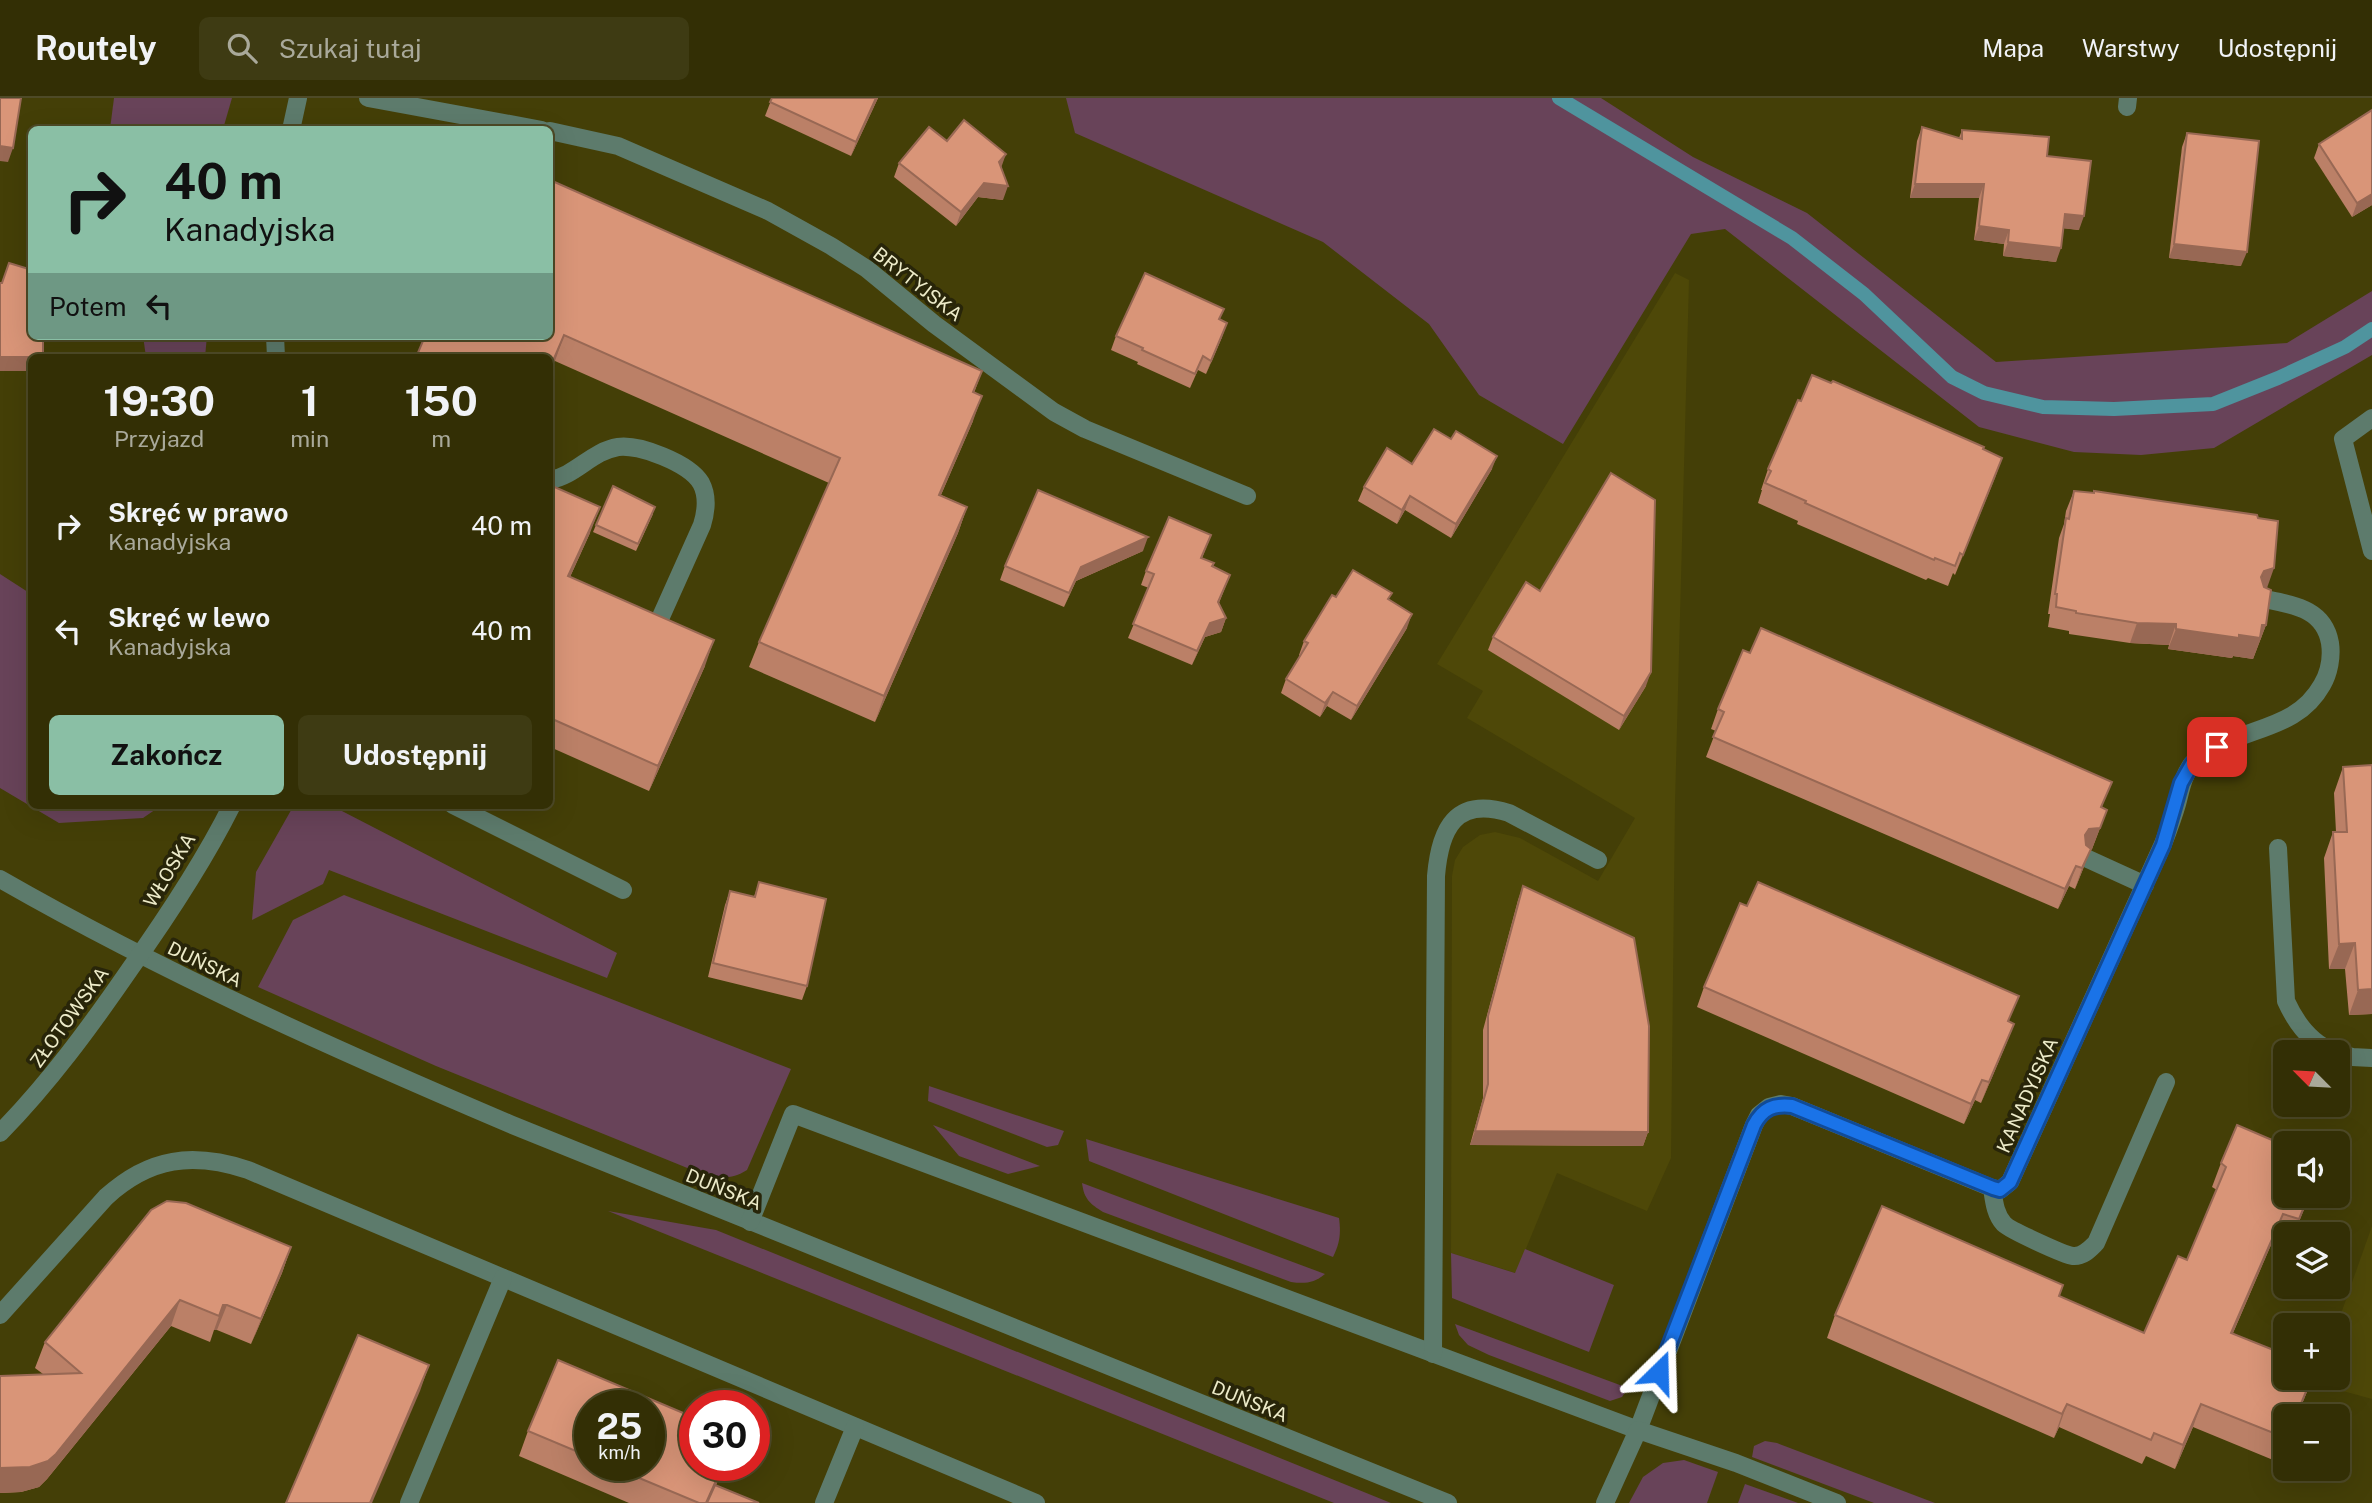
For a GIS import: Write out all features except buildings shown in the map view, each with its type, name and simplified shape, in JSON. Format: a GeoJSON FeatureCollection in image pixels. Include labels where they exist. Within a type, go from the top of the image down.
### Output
{"type":"FeatureCollection","features":[{"type":"Feature","properties":{"kind":"street"},"geometry":{"type":"LineString","coordinates":[[292,126],[298,98]]}},
{"type":"Feature","properties":{"kind":"street"},"geometry":{"type":"LineString","coordinates":[[368,98],[520,126]]}},
{"type":"Feature","properties":{"kind":"street","name":"BRYTYJSKA"},"geometry":{"type":"LineString","coordinates":[[553,132],[618,146],[768,211],[831,246],[867,270],[934,324],[1054,412],[1085,429],[1247,496]]}},
{"type":"Feature","properties":{"kind":"street"},"geometry":{"type":"LineString","coordinates":[[2372,418],[2343,439],[2372,551]]}},
{"type":"Feature","properties":{"kind":"street"},"geometry":{"type":"LineString","coordinates":[[553,479],[561,478],[604,452],[617,447],[634,447],[657,454],[685,468],[701,482],[706,499],[702,525],[659,621]]}},
{"type":"Feature","properties":{"kind":"street","name":"KANADYJSKA"},"geometry":{"type":"LineString","coordinates":[[1993,1188],[2000,1190],[2010,1182],[2145,885],[2167,834],[2181,783],[2192,764],[2202,754],[2232,739],[2288,719],[2313,701],[2328,674],[2330,645],[2324,625],[2312,612],[2295,605],[2265,599]]}},
{"type":"Feature","properties":{"kind":"street"},"geometry":{"type":"LineString","coordinates":[[1433,1354],[1436,876],[1442,840],[1449,826],[1470,809],[1495,808],[1598,860]]}},
{"type":"Feature","properties":{"kind":"street","name":"WŁOSKA"},"geometry":{"type":"LineString","coordinates":[[140,955],[196,870],[230,809]]}},
{"type":"Feature","properties":{"kind":"street"},"geometry":{"type":"LineString","coordinates":[[461,809],[623,890]]}},
{"type":"Feature","properties":{"kind":"street"},"geometry":{"type":"LineString","coordinates":[[2278,848],[2286,1001],[2295,1021],[2315,1040]]}},
{"type":"Feature","properties":{"kind":"street"},"geometry":{"type":"LineString","coordinates":[[2088,859],[2145,885]]}},
{"type":"Feature","properties":{"kind":"street","name":"DUŃSKA"},"geometry":{"type":"LineString","coordinates":[[0,879],[140,955],[261,1016],[369,1064],[750,1222],[1448,1503]]}},
{"type":"Feature","properties":{"kind":"street","name":"ZŁOTOWSKA"},"geometry":{"type":"LineString","coordinates":[[0,1133],[59,1068],[140,955]]}},
{"type":"Feature","properties":{"kind":"street"},"geometry":{"type":"LineString","coordinates":[[2350,1056],[2372,1058]]}},
{"type":"Feature","properties":{"kind":"street"},"geometry":{"type":"LineString","coordinates":[[1605,1503],[1638,1430],[1733,1177],[1759,1115],[1769,1107],[1781,1104],[1792,1106],[1993,1188],[1995,1209],[2010,1229],[2073,1256],[2088,1251],[2096,1243],[2166,1082]]}},
{"type":"Feature","properties":{"kind":"street"},"geometry":{"type":"LineString","coordinates":[[750,1222],[793,1114],[1638,1430],[1737,1463],[1837,1503]]}},
{"type":"Feature","properties":{"kind":"street"},"geometry":{"type":"LineString","coordinates":[[0,1315],[121,1183],[145,1170],[167,1163],[194,1159],[215,1160],[248,1170],[1036,1503]]}},
{"type":"Feature","properties":{"kind":"street"},"geometry":{"type":"LineString","coordinates":[[409,1503],[503,1278]]}},
{"type":"Feature","properties":{"kind":"street"},"geometry":{"type":"LineString","coordinates":[[824,1503],[855,1427]]}},
{"type":"Feature","properties":{"kind":"shaded area"},"geometry":{"type":"Polygon","coordinates":[[[114,98],[232,98],[224,126],[110,126],[114,98]]]}},
{"type":"Feature","properties":{"kind":"shaded area"},"geometry":{"type":"Polygon","coordinates":[[[1066,98],[1601,98],[1693,157],[1807,213],[1996,362],[2287,343],[2372,291],[2372,355],[2214,448],[2141,455],[2074,452],[1979,427],[1725,229],[1691,234],[1563,444],[1479,395],[1429,324],[1323,242],[1075,133],[1066,98]]]}},
{"type":"Feature","properties":{"kind":"shaded area"},"geometry":{"type":"Polygon","coordinates":[[[1675,273],[1689,280],[1675,803],[1671,1158],[1647,1211],[1557,1173],[1516,1273],[1451,1253],[1452,876],[1455,860],[1463,847],[1480,835],[1495,832],[1520,838],[1598,881],[1635,818],[1467,718],[1483,691],[1437,664],[1675,273]]]}},
{"type":"Feature","properties":{"kind":"shaded area"},"geometry":{"type":"Polygon","coordinates":[[[144,340],[207,340],[205,354],[146,354],[144,340]]]}},
{"type":"Feature","properties":{"kind":"shaded area"},"geometry":{"type":"Polygon","coordinates":[[[0,574],[28,592],[28,805],[0,788],[0,574]]]}},
{"type":"Feature","properties":{"kind":"shaded area"},"geometry":{"type":"Polygon","coordinates":[[[35,809],[156,809],[143,818],[59,823],[35,809]]]}},
{"type":"Feature","properties":{"kind":"shaded area"},"geometry":{"type":"Polygon","coordinates":[[[292,809],[340,809],[617,953],[607,978],[329,870],[323,884],[252,920],[256,872],[292,809]]]}},
{"type":"Feature","properties":{"kind":"shaded area"},"geometry":{"type":"Polygon","coordinates":[[[344,895],[791,1069],[747,1170],[730,1177],[697,1172],[436,1066],[258,987],[293,920],[344,895]]]}},
{"type":"Feature","properties":{"kind":"shaded area"},"geometry":{"type":"Polygon","coordinates":[[[929,1086],[1064,1131],[1058,1145],[1047,1147],[928,1101],[929,1086]]]}},
{"type":"Feature","properties":{"kind":"shaded area"},"geometry":{"type":"Polygon","coordinates":[[[933,1125],[1040,1166],[1008,1174],[959,1156],[933,1125]]]}},
{"type":"Feature","properties":{"kind":"shaded area"},"geometry":{"type":"Polygon","coordinates":[[[1086,1139],[1339,1218],[1339,1238],[1333,1257],[1089,1161],[1086,1139]]]}},
{"type":"Feature","properties":{"kind":"shaded area"},"geometry":{"type":"Polygon","coordinates":[[[1082,1183],[1325,1274],[1309,1282],[1291,1282],[1103,1212],[1088,1200],[1082,1183]]]}},
{"type":"Feature","properties":{"kind":"shaded area"},"geometry":{"type":"Polygon","coordinates":[[[608,1211],[716,1230],[1391,1503],[1334,1503],[608,1211]]]}},
{"type":"Feature","properties":{"kind":"shaded area"},"geometry":{"type":"Polygon","coordinates":[[[2372,1226],[2372,1399],[2339,1390],[2350,1390],[2350,1313],[2341,1313],[2346,1299],[2350,1299],[2350,1288],[2372,1226]]]}},
{"type":"Feature","properties":{"kind":"shaded area"},"geometry":{"type":"Polygon","coordinates":[[[1525,1249],[1614,1285],[1589,1352],[1452,1298],[1451,1253],[1515,1273],[1525,1249]]]}},
{"type":"Feature","properties":{"kind":"shaded area"},"geometry":{"type":"Polygon","coordinates":[[[1455,1324],[1628,1388],[1622,1397],[1610,1401],[1468,1345],[1459,1335],[1455,1324]]]}},
{"type":"Feature","properties":{"kind":"shaded area"},"geometry":{"type":"Polygon","coordinates":[[[1765,1441],[1777,1443],[1935,1503],[1874,1503],[1752,1457],[1754,1446],[1765,1441]]]}},
{"type":"Feature","properties":{"kind":"shaded area"},"geometry":{"type":"Polygon","coordinates":[[[1684,1460],[1718,1472],[1707,1503],[1629,1503],[1643,1477],[1663,1463],[1684,1460]]]}},
{"type":"Feature","properties":{"kind":"shaded area"},"geometry":{"type":"Polygon","coordinates":[[[1745,1484],[1798,1503],[1738,1503],[1745,1484]]]}},
{"type":"Feature","properties":{"kind":"waterway"},"geometry":{"type":"LineString","coordinates":[[1559,98],[1792,238],[1864,294],[1952,377],[1984,393],[2043,407],[2114,409],[2213,404],[2345,347],[2372,329]]}},
{"type":"Feature","properties":{"kind":"route"},"geometry":{"type":"LineString","coordinates":[[1659,1372],[1754,1125],[1759,1115],[1769,1107],[1781,1104],[1792,1106],[1993,1188],[2005,1188],[2163,845],[2181,783],[2192,764],[2202,754],[2217,747]]}}]}
